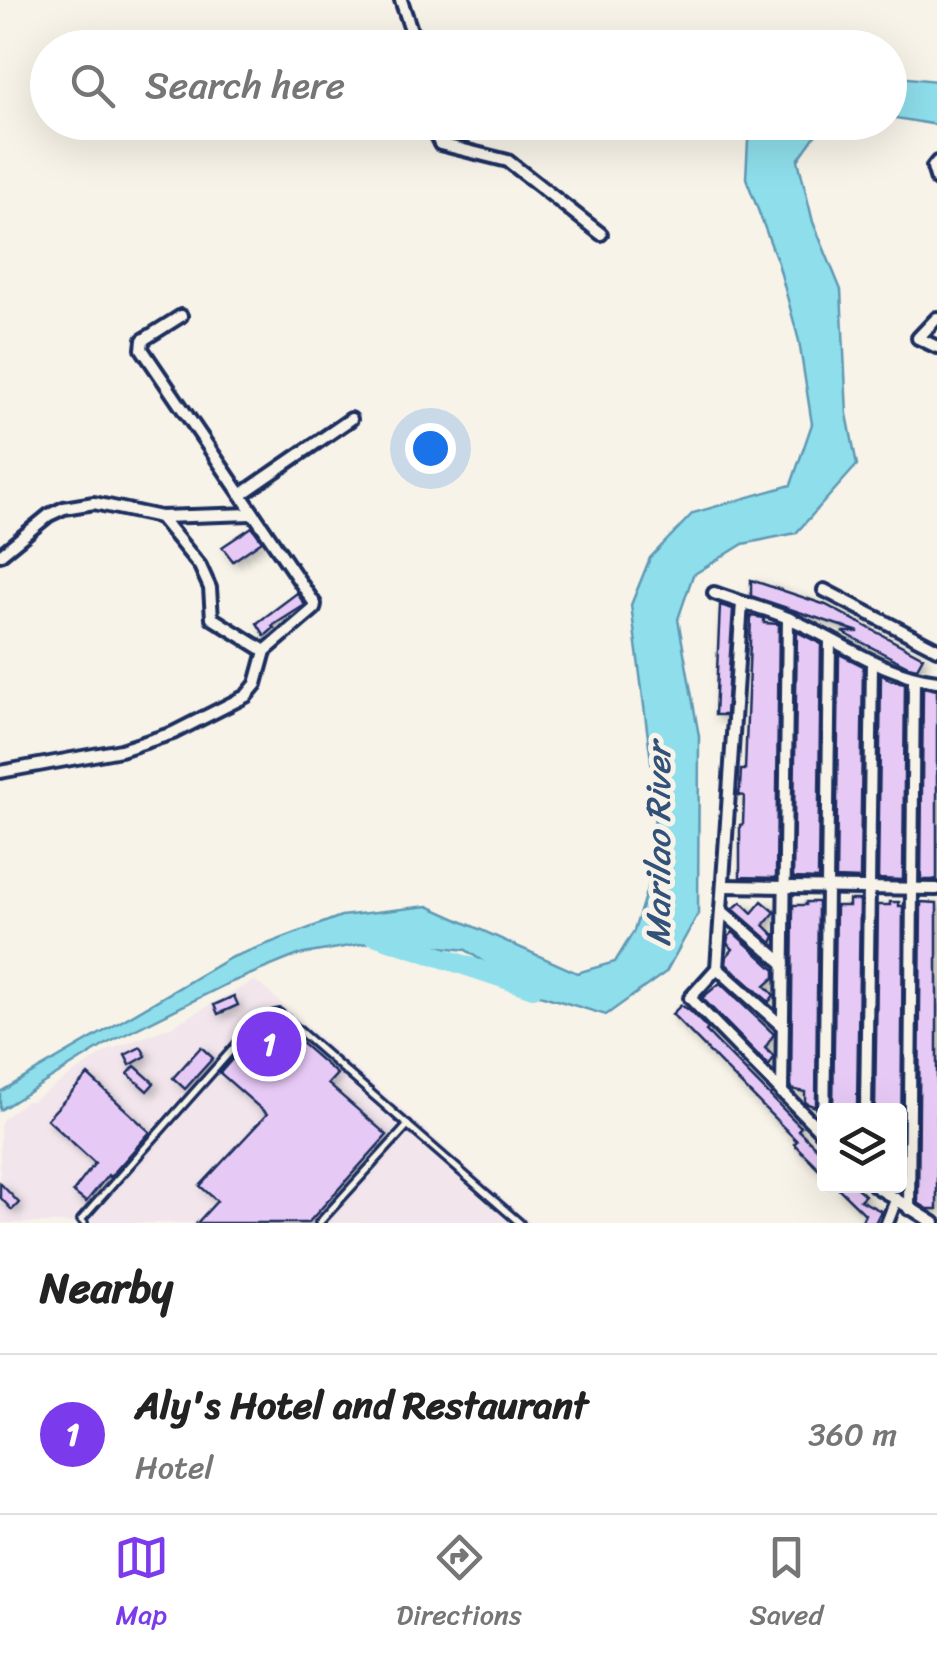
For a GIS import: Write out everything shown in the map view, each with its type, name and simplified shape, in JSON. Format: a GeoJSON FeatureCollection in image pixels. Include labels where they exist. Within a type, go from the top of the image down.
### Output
{"type":"FeatureCollection","features":[{"type":"Feature","properties":{"kind":"street"},"geometry":{"type":"LineString","coordinates":[[400,0],[411,30]]}},
{"type":"Feature","properties":{"kind":"street"},"geometry":{"type":"LineString","coordinates":[[438,140],[447,148],[508,161],[601,234]]}},
{"type":"Feature","properties":{"kind":"street"},"geometry":{"type":"LineString","coordinates":[[937,162],[933,167],[937,180]]}},
{"type":"Feature","properties":{"kind":"street"},"geometry":{"type":"LineString","coordinates":[[0,772],[120,750],[173,733],[252,690],[265,650],[312,613],[315,604],[142,349],[142,340],[181,316]]}},
{"type":"Feature","properties":{"kind":"street"},"geometry":{"type":"LineString","coordinates":[[937,318],[918,338],[937,347]]}},
{"type":"Feature","properties":{"kind":"street"},"geometry":{"type":"LineString","coordinates":[[242,494],[351,419]]}},
{"type":"Feature","properties":{"kind":"street"},"geometry":{"type":"LineString","coordinates":[[0,555],[49,515],[94,502],[160,517],[252,514]]}},
{"type":"Feature","properties":{"kind":"street"},"geometry":{"type":"LineString","coordinates":[[160,517],[200,566],[210,588],[212,618],[265,650]]}},
{"type":"Feature","properties":{"kind":"street"},"geometry":{"type":"LineString","coordinates":[[824,590],[937,649]]}},
{"type":"Feature","properties":{"kind":"street"},"geometry":{"type":"LineString","coordinates":[[714,594],[788,618],[872,663],[914,678],[937,680]]}},
{"type":"Feature","properties":{"kind":"street"},"geometry":{"type":"LineString","coordinates":[[742,603],[723,912],[716,968],[690,998],[817,1128]]}},
{"type":"Feature","properties":{"kind":"street"},"geometry":{"type":"LineString","coordinates":[[782,1094],[788,618]]}},
{"type":"Feature","properties":{"kind":"street"},"geometry":{"type":"LineString","coordinates":[[824,1103],[830,640]]}},
{"type":"Feature","properties":{"kind":"street"},"geometry":{"type":"LineString","coordinates":[[866,1103],[872,663]]}},
{"type":"Feature","properties":{"kind":"street"},"geometry":{"type":"LineString","coordinates":[[909,1208],[914,678]]}},
{"type":"Feature","properties":{"kind":"street"},"geometry":{"type":"LineString","coordinates":[[724,886],[937,889]]}},
{"type":"Feature","properties":{"kind":"street"},"geometry":{"type":"LineString","coordinates":[[723,912],[784,964]]}},
{"type":"Feature","properties":{"kind":"street"},"geometry":{"type":"LineString","coordinates":[[716,968],[782,1026]]}},
{"type":"Feature","properties":{"kind":"street"},"geometry":{"type":"LineString","coordinates":[[886,1193],[934,1223]]}},
{"type":"Feature","properties":{"kind":"street"},"geometry":{"type":"LineString","coordinates":[[887,1223],[896,1200]]}},
{"type":"Feature","properties":{"kind":"lane"},"geometry":{"type":"LineString","coordinates":[[84,1223],[81,1220],[261,1017],[270,1013],[279,1013],[520,1223]]}},
{"type":"Feature","properties":{"kind":"lane"},"geometry":{"type":"LineString","coordinates":[[320,1223],[409,1124]]}},
{"type":"Feature","properties":{"kind":"shaded area"},"geometry":{"type":"Polygon","coordinates":[[[255,980],[531,1223],[0,1223],[3,1119],[107,1051],[172,1026],[255,980]]]}},
{"type":"Feature","properties":{"kind":"water"},"geometry":{"type":"Polygon","coordinates":[[[907,78],[937,81],[937,125],[907,120],[907,78]]]}},
{"type":"Feature","properties":{"kind":"water"},"geometry":{"type":"Polygon","coordinates":[[[748,140],[812,140],[798,160],[813,222],[841,290],[847,414],[857,465],[796,533],[743,544],[693,575],[678,619],[699,736],[698,914],[666,972],[606,1015],[523,990],[466,950],[384,940],[298,955],[227,984],[108,1043],[0,1110],[0,1092],[230,958],[341,916],[428,906],[577,973],[615,962],[634,931],[655,863],[654,784],[631,605],[650,558],[693,513],[791,485],[812,424],[799,341],[778,263],[746,178],[748,140]]]}},
{"type":"Feature","properties":{"kind":"building"},"geometry":{"type":"Polygon","coordinates":[[[252,527],[262,541],[233,561],[222,547],[252,527]]]}},
{"type":"Feature","properties":{"kind":"building"},"geometry":{"type":"Polygon","coordinates":[[[751,580],[826,605],[923,657],[917,668],[908,666],[842,632],[859,632],[751,596],[751,580]]]}},
{"type":"Feature","properties":{"kind":"building"},"geometry":{"type":"Polygon","coordinates":[[[297,593],[305,605],[272,626],[265,636],[257,623],[297,593]]]}},
{"type":"Feature","properties":{"kind":"building"},"geometry":{"type":"Polygon","coordinates":[[[720,605],[733,609],[726,715],[715,715],[720,605]]]}},
{"type":"Feature","properties":{"kind":"building"},"geometry":{"type":"Polygon","coordinates":[[[751,616],[764,618],[764,623],[779,624],[776,878],[740,877],[744,796],[739,795],[741,770],[745,770],[751,616]]]}},
{"type":"Feature","properties":{"kind":"building"},"geometry":{"type":"Polygon","coordinates":[[[797,632],[821,644],[818,879],[793,878],[797,632]]]}},
{"type":"Feature","properties":{"kind":"building"},"geometry":{"type":"Polygon","coordinates":[[[839,654],[863,666],[860,879],[836,878],[839,654]]]}},
{"type":"Feature","properties":{"kind":"building"},"geometry":{"type":"Polygon","coordinates":[[[881,674],[905,683],[903,880],[878,879],[881,674]]]}},
{"type":"Feature","properties":{"kind":"building"},"geometry":{"type":"Polygon","coordinates":[[[923,687],[937,690],[937,879],[932,880],[921,880],[923,687]]]}},
{"type":"Feature","properties":{"kind":"building"},"geometry":{"type":"Polygon","coordinates":[[[849,900],[860,900],[857,1103],[833,1103],[836,906],[849,906],[849,900]]]}},
{"type":"Feature","properties":{"kind":"building"},"geometry":{"type":"Polygon","coordinates":[[[762,901],[775,912],[764,925],[775,936],[772,943],[733,909],[741,902],[752,913],[762,901]]]}},
{"type":"Feature","properties":{"kind":"building"},"geometry":{"type":"Polygon","coordinates":[[[818,902],[816,1107],[805,1103],[805,1092],[791,1089],[793,905],[818,902]]]}},
{"type":"Feature","properties":{"kind":"building"},"geometry":{"type":"Polygon","coordinates":[[[899,902],[903,906],[901,1103],[875,1103],[878,905],[899,902]]]}},
{"type":"Feature","properties":{"kind":"building"},"geometry":{"type":"Polygon","coordinates":[[[921,902],[937,903],[937,1209],[918,1203],[921,902]]]}},
{"type":"Feature","properties":{"kind":"building"},"geometry":{"type":"Polygon","coordinates":[[[733,932],[775,970],[775,977],[765,986],[774,995],[769,1002],[726,964],[733,949],[727,943],[728,937],[733,932]]]}},
{"type":"Feature","properties":{"kind":"building"},"geometry":{"type":"Polygon","coordinates":[[[720,983],[774,1034],[765,1048],[774,1057],[769,1066],[702,998],[720,983]]]}},
{"type":"Feature","properties":{"kind":"building"},"geometry":{"type":"Polygon","coordinates":[[[234,996],[238,1005],[218,1014],[214,1005],[234,996]]]}},
{"type":"Feature","properties":{"kind":"building"},"geometry":{"type":"Polygon","coordinates":[[[681,1005],[690,1011],[801,1127],[798,1130],[817,1148],[817,1167],[794,1144],[797,1141],[672,1014],[681,1005]]]}},
{"type":"Feature","properties":{"kind":"building"},"geometry":{"type":"Polygon","coordinates":[[[275,1020],[337,1074],[328,1084],[387,1135],[308,1223],[197,1223],[217,1201],[200,1186],[267,1114],[220,1073],[264,1023],[275,1020]]]}},
{"type":"Feature","properties":{"kind":"building"},"geometry":{"type":"Polygon","coordinates":[[[141,1047],[146,1056],[130,1065],[125,1055],[141,1047]]]}},
{"type":"Feature","properties":{"kind":"building"},"geometry":{"type":"Polygon","coordinates":[[[201,1047],[213,1058],[185,1089],[173,1078],[201,1047]]]}},
{"type":"Feature","properties":{"kind":"building"},"geometry":{"type":"Polygon","coordinates":[[[135,1066],[154,1083],[147,1091],[128,1074],[135,1066]]]}},
{"type":"Feature","properties":{"kind":"building"},"geometry":{"type":"Polygon","coordinates":[[[88,1075],[150,1132],[86,1202],[73,1192],[95,1163],[47,1119],[88,1075]]]}},
{"type":"Feature","properties":{"kind":"building"},"geometry":{"type":"Polygon","coordinates":[[[0,1183],[19,1203],[12,1210],[0,1197],[0,1183]]]}},
{"type":"Feature","properties":{"kind":"building"},"geometry":{"type":"Polygon","coordinates":[[[843,1193],[863,1193],[860,1200],[881,1211],[875,1223],[861,1223],[865,1214],[843,1193]]]}},
{"type":"Feature","properties":{"kind":"waterway","name":"Marilao River"},"geometry":{"type":"LineString","coordinates":[[371,934],[533,988]]}},
{"type":"Feature","properties":{"kind":"place","name":"Aly's Hotel and Restaurant"},"geometry":{"type":"Point","coordinates":[269,1044]}}]}
